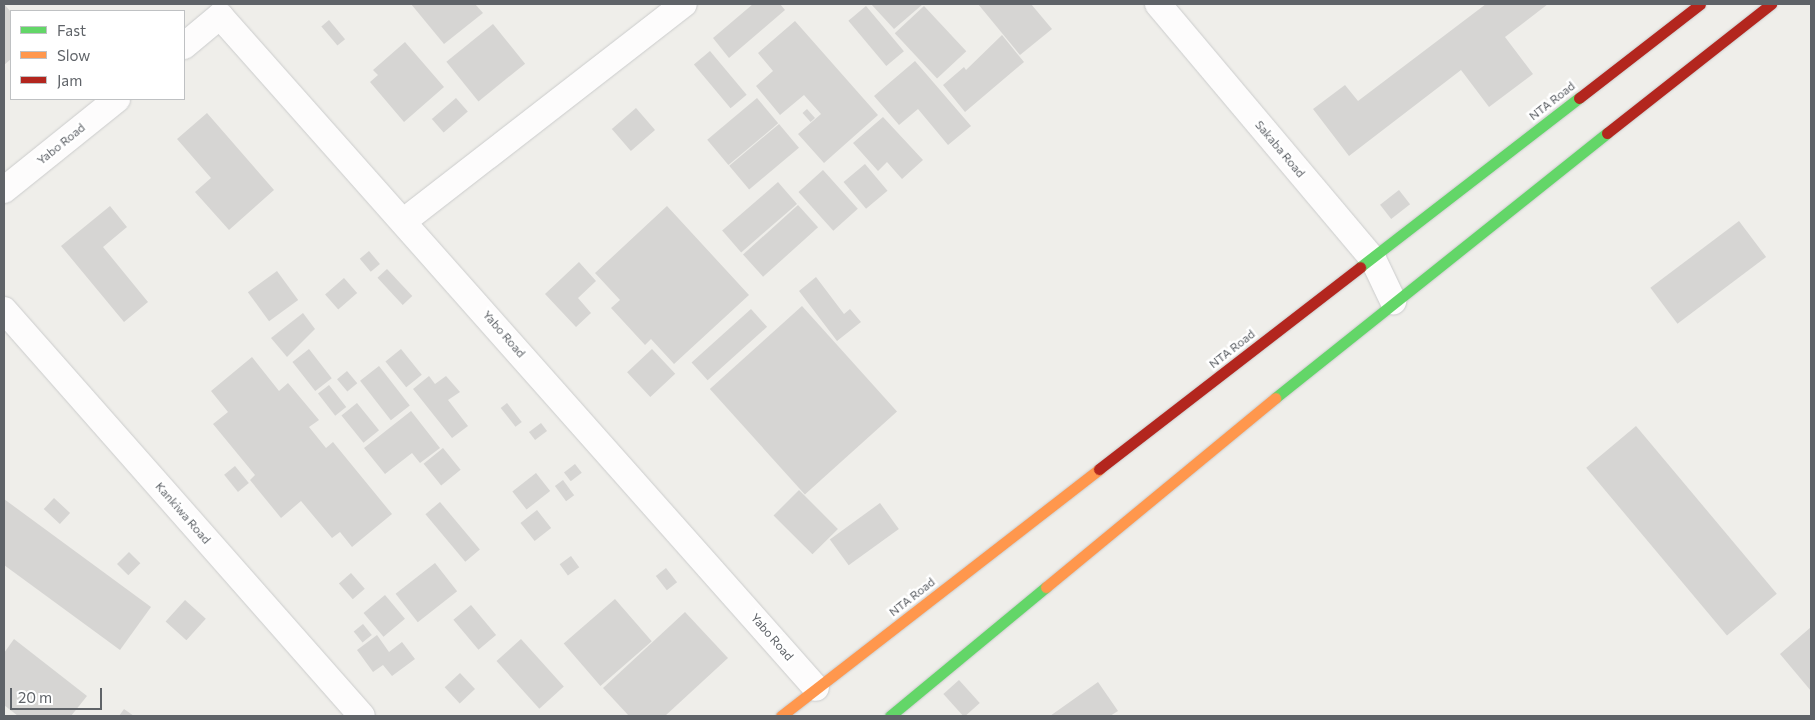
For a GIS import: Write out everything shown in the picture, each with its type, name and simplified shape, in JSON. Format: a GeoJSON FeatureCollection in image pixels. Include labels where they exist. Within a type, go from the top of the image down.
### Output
{"type":"FeatureCollection","features":[{"type":"Feature","properties":{"kind":"main road","name":"NTA Road"},"geometry":{"type":"LineString","coordinates":[[781,716],[1700,4]]}},
{"type":"Feature","properties":{"kind":"main road"},"geometry":{"type":"LineString","coordinates":[[890,716],[1393,301],[1771,4]]}},
{"type":"Feature","properties":{"kind":"street"},"geometry":{"type":"LineString","coordinates":[[404,221],[684,4]]}},
{"type":"Feature","properties":{"kind":"street","name":"Sakaba Road"},"geometry":{"type":"LineString","coordinates":[[1158,4],[1372,258],[1393,301]]}},
{"type":"Feature","properties":{"kind":"street","name":"Yabo Road"},"geometry":{"type":"LineString","coordinates":[[185,45],[215,10],[816,688]]}},
{"type":"Feature","properties":{"kind":"street","name":"Yabo Road"},"geometry":{"type":"LineString","coordinates":[[4,190],[116,100]]}},
{"type":"Feature","properties":{"kind":"street","name":"Kankiwa Road"},"geometry":{"type":"LineString","coordinates":[[4,310],[362,716]]}},
{"type":"Feature","properties":{"kind":"building"},"geometry":{"type":"Polygon","coordinates":[[[4,4],[10,11],[10,60],[4,65],[4,4]]]}},
{"type":"Feature","properties":{"kind":"building"},"geometry":{"type":"Polygon","coordinates":[[[411,4],[475,4],[483,13],[444,44],[411,4]]]}},
{"type":"Feature","properties":{"kind":"building"},"geometry":{"type":"Polygon","coordinates":[[[753,4],[780,4],[785,10],[729,58],[713,38],[753,4]]]}},
{"type":"Feature","properties":{"kind":"building"},"geometry":{"type":"Polygon","coordinates":[[[871,4],[923,4],[894,29],[871,4]]]}},
{"type":"Feature","properties":{"kind":"building"},"geometry":{"type":"Polygon","coordinates":[[[978,4],[1031,4],[1052,29],[1020,55],[978,4]]]}},
{"type":"Feature","properties":{"kind":"building"},"geometry":{"type":"Polygon","coordinates":[[[1486,4],[1548,4],[1505,37],[1533,74],[1489,107],[1461,70],[1349,156],[1313,109],[1345,85],[1358,101],[1486,4]]]}},
{"type":"Feature","properties":{"kind":"building"},"geometry":{"type":"Polygon","coordinates":[[[866,6],[904,51],[886,66],[848,21],[866,6]]]}},
{"type":"Feature","properties":{"kind":"building"},"geometry":{"type":"Polygon","coordinates":[[[924,6],[966,51],[937,79],[895,33],[924,6]]]}},
{"type":"Feature","properties":{"kind":"building"},"geometry":{"type":"Polygon","coordinates":[[[329,20],[345,39],[337,46],[321,26],[329,20]]]}},
{"type":"Feature","properties":{"kind":"building"},"geometry":{"type":"Polygon","coordinates":[[[795,21],[878,115],[824,163],[798,134],[821,114],[804,95],[780,115],[756,86],[773,71],[758,53],[795,21]]]}},
{"type":"Feature","properties":{"kind":"building"},"geometry":{"type":"Polygon","coordinates":[[[493,24],[525,64],[478,101],[446,62],[493,24]]]}},
{"type":"Feature","properties":{"kind":"building"},"geometry":{"type":"Polygon","coordinates":[[[1002,35],[1024,62],[965,112],[943,85],[964,67],[966,70],[1002,35]]]}},
{"type":"Feature","properties":{"kind":"building"},"geometry":{"type":"Polygon","coordinates":[[[405,42],[444,87],[404,122],[370,82],[378,75],[373,70],[405,42]]]}},
{"type":"Feature","properties":{"kind":"building"},"geometry":{"type":"Polygon","coordinates":[[[710,51],[747,95],[731,108],[694,64],[710,51]]]}},
{"type":"Feature","properties":{"kind":"building"},"geometry":{"type":"Polygon","coordinates":[[[915,61],[971,126],[948,145],[918,109],[899,125],[874,96],[915,61]]]}},
{"type":"Feature","properties":{"kind":"building"},"geometry":{"type":"Polygon","coordinates":[[[456,98],[468,112],[444,133],[432,119],[456,98]]]}},
{"type":"Feature","properties":{"kind":"building"},"geometry":{"type":"Polygon","coordinates":[[[757,98],[778,123],[728,165],[707,140],[757,98]]]}},
{"type":"Feature","properties":{"kind":"building"},"geometry":{"type":"Polygon","coordinates":[[[636,108],[655,130],[631,151],[612,129],[636,108]]]}},
{"type":"Feature","properties":{"kind":"building"},"geometry":{"type":"Polygon","coordinates":[[[807,109],[815,118],[811,122],[803,113],[807,109]]]}},
{"type":"Feature","properties":{"kind":"building"},"geometry":{"type":"Polygon","coordinates":[[[207,113],[274,190],[229,230],[195,192],[211,178],[177,139],[207,113]]]}},
{"type":"Feature","properties":{"kind":"building"},"geometry":{"type":"Polygon","coordinates":[[[883,117],[923,160],[902,179],[887,162],[878,171],[853,143],[883,117]]]}},
{"type":"Feature","properties":{"kind":"building"},"geometry":{"type":"Polygon","coordinates":[[[779,124],[799,148],[749,190],[729,166],[779,124]]]}},
{"type":"Feature","properties":{"kind":"building"},"geometry":{"type":"Polygon","coordinates":[[[865,164],[887,191],[866,209],[844,182],[865,164]]]}},
{"type":"Feature","properties":{"kind":"building"},"geometry":{"type":"Polygon","coordinates":[[[823,170],[858,209],[833,231],[798,192],[823,170]]]}},
{"type":"Feature","properties":{"kind":"building"},"geometry":{"type":"Polygon","coordinates":[[[778,182],[797,204],[741,252],[722,231],[778,182]]]}},
{"type":"Feature","properties":{"kind":"building"},"geometry":{"type":"Polygon","coordinates":[[[1399,190],[1410,204],[1391,219],[1380,205],[1399,190]]]}},
{"type":"Feature","properties":{"kind":"building"},"geometry":{"type":"Polygon","coordinates":[[[798,205],[818,227],[763,277],[743,255],[798,205]]]}},
{"type":"Feature","properties":{"kind":"building"},"geometry":{"type":"Polygon","coordinates":[[[110,206],[127,227],[103,247],[148,302],[124,322],[61,246],[110,206]]]}},
{"type":"Feature","properties":{"kind":"building"},"geometry":{"type":"Polygon","coordinates":[[[667,206],[749,295],[674,364],[651,339],[645,345],[611,308],[620,300],[595,273],[667,206]]]}},
{"type":"Feature","properties":{"kind":"building"},"geometry":{"type":"Polygon","coordinates":[[[1739,221],[1766,257],[1677,324],[1650,288],[1739,221]]]}},
{"type":"Feature","properties":{"kind":"building"},"geometry":{"type":"Polygon","coordinates":[[[369,251],[380,264],[371,272],[360,259],[369,251]]]}},
{"type":"Feature","properties":{"kind":"building"},"geometry":{"type":"Polygon","coordinates":[[[579,262],[596,281],[578,298],[591,313],[576,327],[545,294],[579,262]]]}},
{"type":"Feature","properties":{"kind":"building"},"geometry":{"type":"Polygon","coordinates":[[[387,269],[412,296],[403,305],[377,278],[387,269]]]}},
{"type":"Feature","properties":{"kind":"building"},"geometry":{"type":"Polygon","coordinates":[[[277,271],[298,300],[269,321],[248,292],[277,271]]]}},
{"type":"Feature","properties":{"kind":"building"},"geometry":{"type":"Polygon","coordinates":[[[816,277],[844,314],[850,309],[861,322],[837,341],[799,291],[816,277]]]}},
{"type":"Feature","properties":{"kind":"building"},"geometry":{"type":"Polygon","coordinates":[[[344,278],[357,293],[338,309],[325,294],[344,278]]]}},
{"type":"Feature","properties":{"kind":"building"},"geometry":{"type":"Polygon","coordinates":[[[802,306],[897,412],[805,494],[710,389],[802,306]]]}},
{"type":"Feature","properties":{"kind":"building"},"geometry":{"type":"Polygon","coordinates":[[[751,309],[767,327],[708,380],[692,363],[751,309]]]}},
{"type":"Feature","properties":{"kind":"building"},"geometry":{"type":"Polygon","coordinates":[[[303,313],[315,329],[287,357],[271,338],[303,313]]]}},
{"type":"Feature","properties":{"kind":"building"},"geometry":{"type":"Polygon","coordinates":[[[309,349],[332,378],[315,391],[292,362],[309,349]]]}},
{"type":"Feature","properties":{"kind":"building"},"geometry":{"type":"Polygon","coordinates":[[[401,349],[422,375],[406,387],[385,362],[401,349]]]}},
{"type":"Feature","properties":{"kind":"building"},"geometry":{"type":"Polygon","coordinates":[[[652,349],[675,374],[650,397],[627,372],[652,349]]]}},
{"type":"Feature","properties":{"kind":"building"},"geometry":{"type":"Polygon","coordinates":[[[252,357],[279,391],[288,383],[319,420],[309,427],[326,448],[333,442],[392,514],[352,547],[340,532],[332,538],[301,501],[281,518],[250,480],[255,475],[213,424],[228,412],[211,391],[252,357]]]}},
{"type":"Feature","properties":{"kind":"building"},"geometry":{"type":"Polygon","coordinates":[[[379,366],[410,405],[391,420],[360,381],[379,366]]]}},
{"type":"Feature","properties":{"kind":"building"},"geometry":{"type":"Polygon","coordinates":[[[347,371],[357,383],[347,392],[337,379],[347,371]]]}},
{"type":"Feature","properties":{"kind":"building"},"geometry":{"type":"Polygon","coordinates":[[[429,376],[435,384],[446,376],[460,392],[448,400],[468,426],[452,438],[413,389],[429,376]]]}},
{"type":"Feature","properties":{"kind":"building"},"geometry":{"type":"Polygon","coordinates":[[[329,385],[346,407],[335,416],[318,394],[329,385]]]}},
{"type":"Feature","properties":{"kind":"building"},"geometry":{"type":"Polygon","coordinates":[[[357,403],[379,430],[363,443],[341,416],[357,403]]]}},
{"type":"Feature","properties":{"kind":"building"},"geometry":{"type":"Polygon","coordinates":[[[507,403],[522,422],[515,427],[501,408],[507,403]]]}},
{"type":"Feature","properties":{"kind":"building"},"geometry":{"type":"Polygon","coordinates":[[[411,411],[440,448],[420,463],[412,453],[385,474],[364,448],[411,411]]]}},
{"type":"Feature","properties":{"kind":"building"},"geometry":{"type":"Polygon","coordinates":[[[541,423],[547,431],[535,440],[529,432],[541,423]]]}},
{"type":"Feature","properties":{"kind":"building"},"geometry":{"type":"Polygon","coordinates":[[[1636,426],[1777,594],[1727,636],[1586,468],[1636,426]]]}},
{"type":"Feature","properties":{"kind":"building"},"geometry":{"type":"Polygon","coordinates":[[[443,448],[461,470],[441,485],[424,464],[443,448]]]}},
{"type":"Feature","properties":{"kind":"building"},"geometry":{"type":"Polygon","coordinates":[[[575,464],[582,473],[571,481],[564,473],[575,464]]]}},
{"type":"Feature","properties":{"kind":"building"},"geometry":{"type":"Polygon","coordinates":[[[235,466],[249,483],[238,492],[224,475],[235,466]]]}},
{"type":"Feature","properties":{"kind":"building"},"geometry":{"type":"Polygon","coordinates":[[[536,473],[550,491],[527,510],[512,491],[536,473]]]}},
{"type":"Feature","properties":{"kind":"building"},"geometry":{"type":"Polygon","coordinates":[[[563,480],[574,495],[566,501],[555,486],[563,480]]]}},
{"type":"Feature","properties":{"kind":"building"},"geometry":{"type":"Polygon","coordinates":[[[799,490],[838,529],[812,554],[774,515],[799,490]]]}},
{"type":"Feature","properties":{"kind":"building"},"geometry":{"type":"Polygon","coordinates":[[[54,498],[70,513],[60,524],[44,509],[54,498]]]}},
{"type":"Feature","properties":{"kind":"building"},"geometry":{"type":"Polygon","coordinates":[[[4,499],[151,607],[120,650],[4,565],[4,499]]]}},
{"type":"Feature","properties":{"kind":"building"},"geometry":{"type":"Polygon","coordinates":[[[440,502],[480,549],[465,562],[425,514],[440,502]]]}},
{"type":"Feature","properties":{"kind":"building"},"geometry":{"type":"Polygon","coordinates":[[[880,503],[899,529],[849,565],[830,539],[880,503]]]}},
{"type":"Feature","properties":{"kind":"building"},"geometry":{"type":"Polygon","coordinates":[[[537,510],[551,528],[535,541],[520,523],[537,510]]]}},
{"type":"Feature","properties":{"kind":"building"},"geometry":{"type":"Polygon","coordinates":[[[129,552],[140,563],[128,575],[117,564],[129,552]]]}},
{"type":"Feature","properties":{"kind":"building"},"geometry":{"type":"Polygon","coordinates":[[[571,556],[579,567],[568,576],[560,564],[571,556]]]}},
{"type":"Feature","properties":{"kind":"building"},"geometry":{"type":"Polygon","coordinates":[[[435,563],[457,591],[418,622],[396,594],[435,563]]]}},
{"type":"Feature","properties":{"kind":"building"},"geometry":{"type":"Polygon","coordinates":[[[666,568],[677,582],[667,590],[656,576],[666,568]]]}},
{"type":"Feature","properties":{"kind":"building"},"geometry":{"type":"Polygon","coordinates":[[[351,573],[365,589],[353,599],[339,583],[351,573]]]}},
{"type":"Feature","properties":{"kind":"building"},"geometry":{"type":"Polygon","coordinates":[[[385,595],[405,619],[383,637],[364,613],[385,595]]]}},
{"type":"Feature","properties":{"kind":"building"},"geometry":{"type":"Polygon","coordinates":[[[615,599],[652,641],[600,686],[564,644],[615,599]]]}},
{"type":"Feature","properties":{"kind":"building"},"geometry":{"type":"Polygon","coordinates":[[[185,600],[206,619],[186,640],[166,622],[185,600]]]}},
{"type":"Feature","properties":{"kind":"building"},"geometry":{"type":"Polygon","coordinates":[[[471,605],[496,635],[478,650],[453,620],[471,605]]]}},
{"type":"Feature","properties":{"kind":"building"},"geometry":{"type":"Polygon","coordinates":[[[685,612],[728,658],[665,716],[629,716],[603,688],[685,612]]]}},
{"type":"Feature","properties":{"kind":"building"},"geometry":{"type":"Polygon","coordinates":[[[363,624],[372,635],[362,642],[354,632],[363,624]]]}},
{"type":"Feature","properties":{"kind":"building"},"geometry":{"type":"Polygon","coordinates":[[[1811,627],[1811,691],[1780,654],[1811,627]]]}},
{"type":"Feature","properties":{"kind":"building"},"geometry":{"type":"Polygon","coordinates":[[[377,635],[389,652],[402,642],[415,659],[392,676],[383,665],[373,672],[357,650],[377,635]]]}},
{"type":"Feature","properties":{"kind":"building"},"geometry":{"type":"Polygon","coordinates":[[[14,639],[87,696],[71,716],[18,716],[4,705],[4,653],[14,639]]]}},
{"type":"Feature","properties":{"kind":"building"},"geometry":{"type":"Polygon","coordinates":[[[521,639],[564,687],[539,709],[496,661],[521,639]]]}},
{"type":"Feature","properties":{"kind":"building"},"geometry":{"type":"Polygon","coordinates":[[[460,673],[475,689],[460,703],[445,687],[460,673]]]}},
{"type":"Feature","properties":{"kind":"building"},"geometry":{"type":"Polygon","coordinates":[[[959,680],[980,703],[963,716],[943,694],[959,680]]]}},
{"type":"Feature","properties":{"kind":"building"},"geometry":{"type":"Polygon","coordinates":[[[1098,682],[1118,711],[1110,716],[1050,716],[1098,682]]]}},
{"type":"Feature","properties":{"kind":"building"},"geometry":{"type":"Polygon","coordinates":[[[124,709],[134,716],[119,716],[124,709]]]}},
{"type":"Feature","properties":{"kind":"traffic: fast"},"geometry":{"type":"LineString","coordinates":[[1360,267],[1579,98]]}},
{"type":"Feature","properties":{"kind":"traffic: fast"},"geometry":{"type":"LineString","coordinates":[[1275,398],[1607,133]]}},
{"type":"Feature","properties":{"kind":"traffic: fast"},"geometry":{"type":"LineString","coordinates":[[890,716],[1046,587]]}},
{"type":"Feature","properties":{"kind":"traffic: slow"},"geometry":{"type":"LineString","coordinates":[[1046,587],[1275,398]]}},
{"type":"Feature","properties":{"kind":"traffic: slow"},"geometry":{"type":"LineString","coordinates":[[781,716],[1099,469]]}},
{"type":"Feature","properties":{"kind":"traffic: jam"},"geometry":{"type":"LineString","coordinates":[[1579,98],[1700,4]]}},
{"type":"Feature","properties":{"kind":"traffic: jam"},"geometry":{"type":"LineString","coordinates":[[1607,133],[1771,4]]}},
{"type":"Feature","properties":{"kind":"traffic: jam"},"geometry":{"type":"LineString","coordinates":[[1099,469],[1360,267]]}}]}
